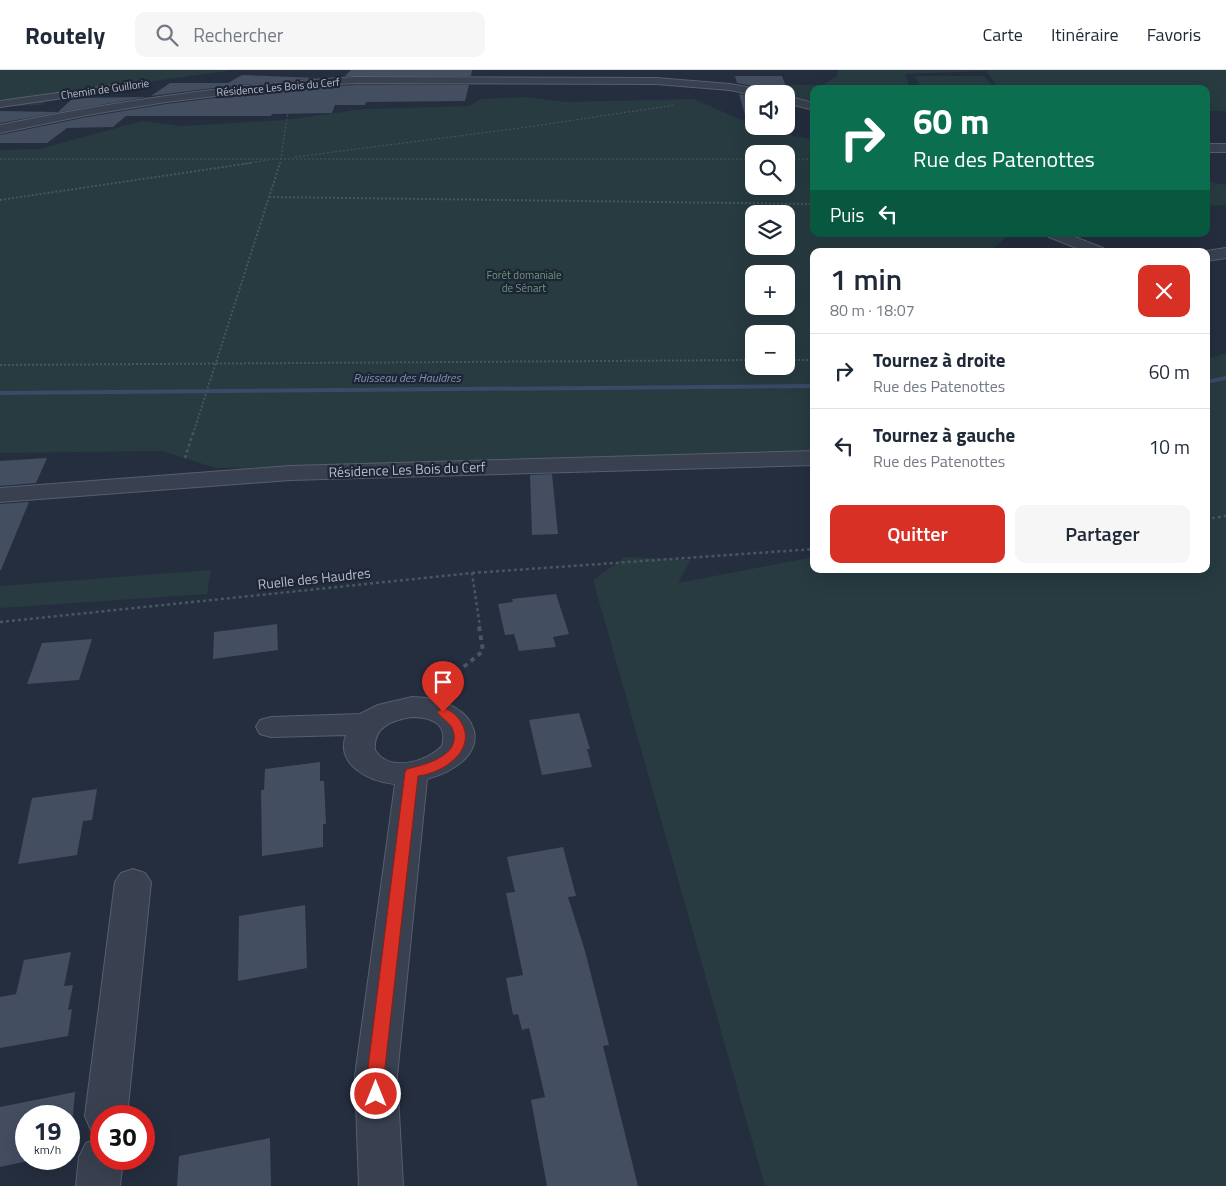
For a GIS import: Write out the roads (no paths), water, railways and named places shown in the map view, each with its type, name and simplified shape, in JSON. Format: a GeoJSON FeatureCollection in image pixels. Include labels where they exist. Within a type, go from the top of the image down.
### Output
{"type":"FeatureCollection","features":[{"type":"Feature","properties":{"kind":"street","name":"Résidence Les Bois du Cerf"},"geometry":{"type":"LineString","coordinates":[[0,129],[87,111],[223,91],[289,84],[356,80],[656,81],[745,90]]}},
{"type":"Feature","properties":{"kind":"street"},"geometry":{"type":"LineString","coordinates":[[395,92],[446,86],[458,83],[461,80]]}},
{"type":"Feature","properties":{"kind":"street","name":"Chemin de Guillorie"},"geometry":{"type":"LineString","coordinates":[[0,104],[129,86]]}},
{"type":"Feature","properties":{"kind":"street"},"geometry":{"type":"LineString","coordinates":[[223,91],[235,98],[250,100],[290,99]]}},
{"type":"Feature","properties":{"kind":"street"},"geometry":{"type":"LineString","coordinates":[[795,102],[810,106]]}},
{"type":"Feature","properties":{"kind":"street"},"geometry":{"type":"LineString","coordinates":[[1210,148],[1226,148]]}},
{"type":"Feature","properties":{"kind":"street"},"geometry":{"type":"LineString","coordinates":[[1062,237],[1089,248]]}},
{"type":"Feature","properties":{"kind":"street"},"geometry":{"type":"LineString","coordinates":[[1210,255],[1226,253]]}},
{"type":"Feature","properties":{"kind":"street","name":"Résidence Les Bois du Cerf"},"geometry":{"type":"LineString","coordinates":[[0,495],[290,473],[810,458]]}},
{"type":"Feature","properties":{"kind":"street"},"geometry":{"type":"LineString","coordinates":[[412,707],[429,708],[443,712],[453,720],[460,731],[460,743],[452,755],[439,765],[421,772],[385,772],[371,765],[362,757],[358,746],[361,734],[369,724],[381,715],[396,710],[412,707]]}},
{"type":"Feature","properties":{"kind":"street"},"geometry":{"type":"LineString","coordinates":[[271,727],[369,724]]}},
{"type":"Feature","properties":{"kind":"street"},"geometry":{"type":"LineString","coordinates":[[382,1186],[376,1076],[412,772]]}},
{"type":"Feature","properties":{"kind":"street"},"geometry":{"type":"LineString","coordinates":[[107,1105],[133,882]]}},
{"type":"Feature","properties":{"kind":"street"},"geometry":{"type":"LineString","coordinates":[[98,1186],[100,1170]]}},
{"type":"Feature","properties":{"kind":"waterway","name":"Ruisseau des Hauldres"},"geometry":{"type":"LineString","coordinates":[[1210,381],[1226,378]]}},
{"type":"Feature","properties":{"kind":"waterway","name":"Ruisseau des Hauldres"},"geometry":{"type":"LineString","coordinates":[[0,393],[810,386]]}},
{"type":"Feature","properties":{"kind":"park label","name":"Forêt domaniale de Sénart"},"geometry":{"type":"Point","coordinates":[524,281]}}]}
